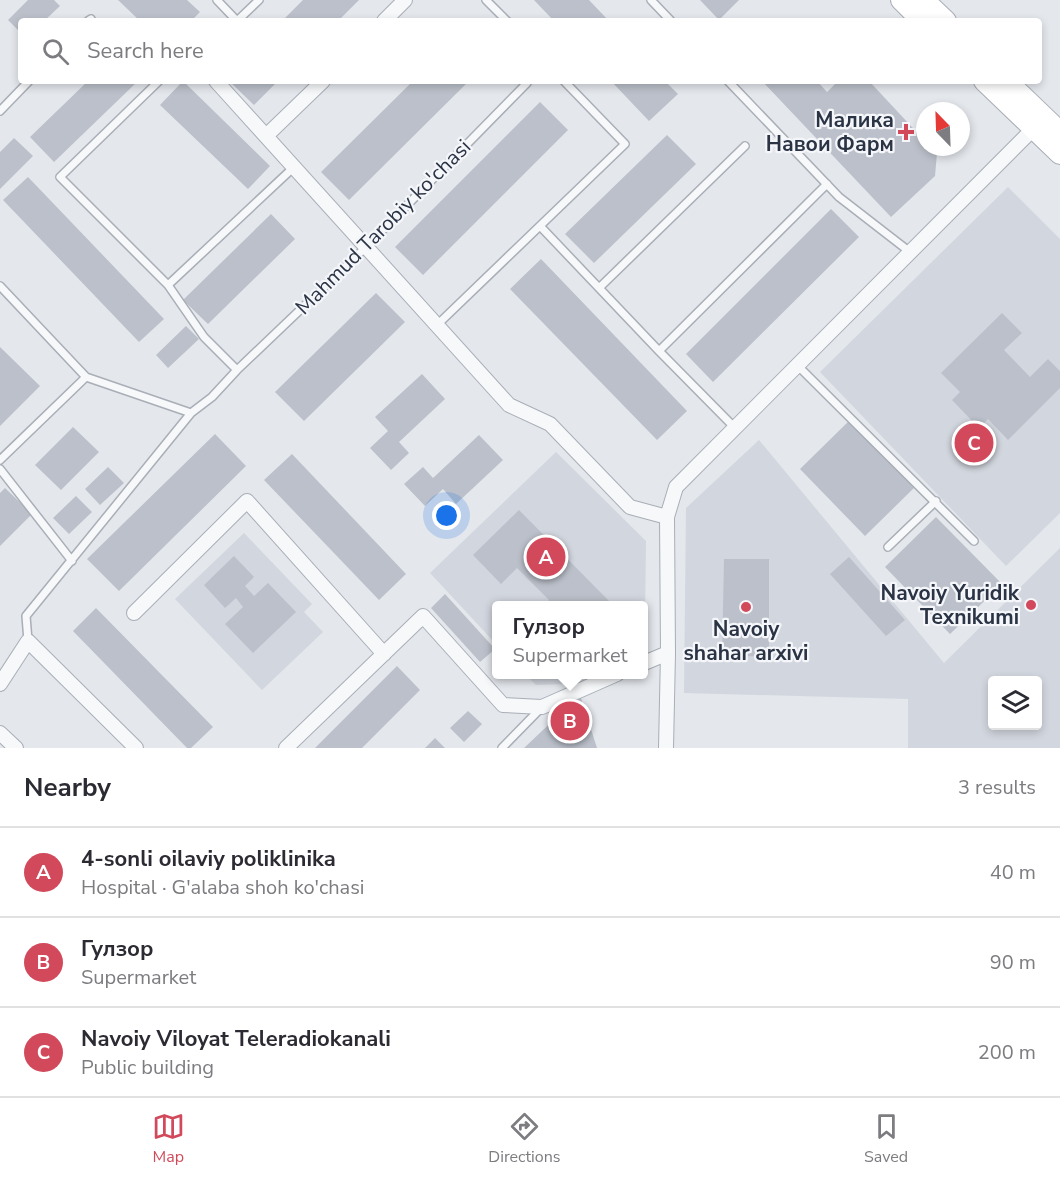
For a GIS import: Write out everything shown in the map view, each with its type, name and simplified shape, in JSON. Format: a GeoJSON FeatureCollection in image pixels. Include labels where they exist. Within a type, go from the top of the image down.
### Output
{"type":"FeatureCollection","features":[{"type":"Feature","properties":{"kind":"main road"},"geometry":{"type":"LineString","coordinates":[[901,0],[919,18]]}},
{"type":"Feature","properties":{"kind":"main road"},"geometry":{"type":"LineString","coordinates":[[924,0],[943,18]]}},
{"type":"Feature","properties":{"kind":"main road"},"geometry":{"type":"LineString","coordinates":[[988,84],[1039,123],[1060,132]]}},
{"type":"Feature","properties":{"kind":"main road"},"geometry":{"type":"LineString","coordinates":[[1009,84],[1060,154]]}},
{"type":"Feature","properties":{"kind":"street"},"geometry":{"type":"LineString","coordinates":[[387,18],[405,0]]}},
{"type":"Feature","properties":{"kind":"street"},"geometry":{"type":"LineString","coordinates":[[219,84],[509,405],[550,424],[630,507],[667,517]]}},
{"type":"Feature","properties":{"kind":"street"},"geometry":{"type":"LineString","coordinates":[[266,136],[320,84]]}},
{"type":"Feature","properties":{"kind":"street"},"geometry":{"type":"LineString","coordinates":[[666,748],[667,517],[676,487],[1039,123]]}},
{"type":"Feature","properties":{"kind":"street"},"geometry":{"type":"LineString","coordinates":[[134,613],[247,501],[384,654]]}},
{"type":"Feature","properties":{"kind":"street"},"geometry":{"type":"LineString","coordinates":[[286,748],[423,616],[503,705],[542,707],[608,679]]}},
{"type":"Feature","properties":{"kind":"street"},"geometry":{"type":"LineString","coordinates":[[0,684],[28,641],[136,748]]}},
{"type":"Feature","properties":{"kind":"street"},"geometry":{"type":"LineString","coordinates":[[648,661],[668,652]]}},
{"type":"Feature","properties":{"kind":"street"},"geometry":{"type":"LineString","coordinates":[[0,733],[16,748]]}},
{"type":"Feature","properties":{"kind":"lane"},"geometry":{"type":"LineString","coordinates":[[217,0],[234,18]]}},
{"type":"Feature","properties":{"kind":"lane"},"geometry":{"type":"LineString","coordinates":[[240,18],[259,0]]}},
{"type":"Feature","properties":{"kind":"lane"},"geometry":{"type":"LineString","coordinates":[[486,0],[504,18]]}},
{"type":"Feature","properties":{"kind":"lane"},"geometry":{"type":"LineString","coordinates":[[651,0],[668,18]]}},
{"type":"Feature","properties":{"kind":"lane"},"geometry":{"type":"LineString","coordinates":[[0,111],[26,84]]}},
{"type":"Feature","properties":{"kind":"lane"},"geometry":{"type":"LineString","coordinates":[[156,84],[60,177],[168,285],[204,336],[237,370]]}},
{"type":"Feature","properties":{"kind":"lane","name":"Mahmud Tarobiy ko'chasi"},"geometry":{"type":"LineString","coordinates":[[28,641],[26,616],[191,413],[212,397],[237,370],[366,247],[526,84]]}},
{"type":"Feature","properties":{"kind":"lane"},"geometry":{"type":"LineString","coordinates":[[437,325],[625,144],[567,84]]}},
{"type":"Feature","properties":{"kind":"lane"},"geometry":{"type":"LineString","coordinates":[[731,84],[839,197],[910,252]]}},
{"type":"Feature","properties":{"kind":"lane"},"geometry":{"type":"LineString","coordinates":[[598,288],[745,146]]}},
{"type":"Feature","properties":{"kind":"lane"},"geometry":{"type":"LineString","coordinates":[[168,285],[294,167]]}},
{"type":"Feature","properties":{"kind":"lane"},"geometry":{"type":"LineString","coordinates":[[659,351],[827,184]]}},
{"type":"Feature","properties":{"kind":"lane"},"geometry":{"type":"LineString","coordinates":[[540,226],[735,428]]}},
{"type":"Feature","properties":{"kind":"lane"},"geometry":{"type":"LineString","coordinates":[[0,286],[86,377],[191,413]]}},
{"type":"Feature","properties":{"kind":"lane"},"geometry":{"type":"LineString","coordinates":[[798,366],[974,541]]}},
{"type":"Feature","properties":{"kind":"lane"},"geometry":{"type":"LineString","coordinates":[[0,460],[86,377]]}},
{"type":"Feature","properties":{"kind":"lane"},"geometry":{"type":"LineString","coordinates":[[0,469],[72,561]]}},
{"type":"Feature","properties":{"kind":"lane"},"geometry":{"type":"LineString","coordinates":[[888,547],[936,501]]}},
{"type":"Feature","properties":{"kind":"lane"},"geometry":{"type":"LineString","coordinates":[[502,748],[542,707]]}},
{"type":"Feature","properties":{"kind":"shaded area"},"geometry":{"type":"Polygon","coordinates":[[[1008,187],[1060,239],[1060,513],[1006,566],[820,372],[1008,187]]]}},
{"type":"Feature","properties":{"kind":"shaded area"},"geometry":{"type":"Polygon","coordinates":[[[759,440],[944,663],[1060,548],[1060,748],[908,748],[908,699],[684,693],[686,508],[759,440]]]}},
{"type":"Feature","properties":{"kind":"shaded area"},"geometry":{"type":"Polygon","coordinates":[[[556,452],[646,541],[645,601],[492,601],[492,640],[430,573],[556,452]]]}},
{"type":"Feature","properties":{"kind":"shaded area"},"geometry":{"type":"Polygon","coordinates":[[[244,533],[312,604],[304,612],[323,632],[262,690],[175,599],[244,533]]]}},
{"type":"Feature","properties":{"kind":"shaded area"},"geometry":{"type":"Polygon","coordinates":[[[530,679],[573,679],[566,684],[536,685],[530,679]]]}},
{"type":"Feature","properties":{"kind":"building"},"geometry":{"type":"Polygon","coordinates":[[[28,0],[54,0],[60,6],[47,18],[18,18],[18,30],[8,20],[28,0]]]}},
{"type":"Feature","properties":{"kind":"building"},"geometry":{"type":"Polygon","coordinates":[[[118,0],[187,0],[200,12],[194,18],[137,18],[118,0]]]}},
{"type":"Feature","properties":{"kind":"building"},"geometry":{"type":"Polygon","coordinates":[[[303,0],[359,0],[341,18],[285,18],[303,0]]]}},
{"type":"Feature","properties":{"kind":"building"},"geometry":{"type":"Polygon","coordinates":[[[534,0],[589,0],[606,18],[551,18],[534,0]]]}},
{"type":"Feature","properties":{"kind":"building"},"geometry":{"type":"Polygon","coordinates":[[[700,0],[739,0],[721,18],[717,18],[700,0]]]}},
{"type":"Feature","properties":{"kind":"building"},"geometry":{"type":"Polygon","coordinates":[[[85,84],[135,84],[54,162],[30,137],[85,84]]]}},
{"type":"Feature","properties":{"kind":"building"},"geometry":{"type":"Polygon","coordinates":[[[180,84],[186,84],[270,166],[248,189],[160,105],[180,84]]]}},
{"type":"Feature","properties":{"kind":"building"},"geometry":{"type":"Polygon","coordinates":[[[232,84],[275,84],[254,105],[232,84]]]}},
{"type":"Feature","properties":{"kind":"building"},"geometry":{"type":"Polygon","coordinates":[[[410,84],[466,84],[349,200],[321,172],[410,84]]]}},
{"type":"Feature","properties":{"kind":"building"},"geometry":{"type":"Polygon","coordinates":[[[614,84],[668,84],[678,94],[649,121],[614,84]]]}},
{"type":"Feature","properties":{"kind":"building"},"geometry":{"type":"Polygon","coordinates":[[[765,84],[820,84],[827,92],[835,84],[872,84],[916,131],[916,156],[937,156],[935,176],[891,217],[765,84]]]}},
{"type":"Feature","properties":{"kind":"building"},"geometry":{"type":"Polygon","coordinates":[[[540,102],[568,130],[423,275],[395,247],[540,102]]]}},
{"type":"Feature","properties":{"kind":"building"},"geometry":{"type":"Polygon","coordinates":[[[667,135],[696,164],[594,263],[565,234],[667,135]]]}},
{"type":"Feature","properties":{"kind":"building"},"geometry":{"type":"Polygon","coordinates":[[[14,138],[33,156],[0,189],[0,152],[14,138]]]}},
{"type":"Feature","properties":{"kind":"building"},"geometry":{"type":"Polygon","coordinates":[[[28,177],[164,319],[139,342],[3,200],[28,177]]]}},
{"type":"Feature","properties":{"kind":"building"},"geometry":{"type":"Polygon","coordinates":[[[831,209],[859,237],[713,382],[686,354],[831,209]]]}},
{"type":"Feature","properties":{"kind":"building"},"geometry":{"type":"Polygon","coordinates":[[[271,214],[295,239],[208,324],[183,300],[271,214]]]}},
{"type":"Feature","properties":{"kind":"building"},"geometry":{"type":"Polygon","coordinates":[[[541,259],[687,411],[657,440],[510,289],[541,259]]]}},
{"type":"Feature","properties":{"kind":"building"},"geometry":{"type":"Polygon","coordinates":[[[376,293],[405,322],[304,421],[275,392],[376,293]]]}},
{"type":"Feature","properties":{"kind":"building"},"geometry":{"type":"Polygon","coordinates":[[[1002,313],[1022,333],[1004,350],[1030,377],[1048,359],[1060,371],[1060,388],[1008,440],[988,419],[979,428],[952,400],[960,392],[941,373],[1002,313]]]}},
{"type":"Feature","properties":{"kind":"building"},"geometry":{"type":"Polygon","coordinates":[[[186,326],[199,339],[168,368],[156,355],[186,326]]]}},
{"type":"Feature","properties":{"kind":"building"},"geometry":{"type":"Polygon","coordinates":[[[0,347],[40,386],[0,426],[0,347]]]}},
{"type":"Feature","properties":{"kind":"building"},"geometry":{"type":"Polygon","coordinates":[[[422,374],[445,399],[399,442],[409,453],[391,470],[370,448],[388,431],[375,417],[422,374]]]}},
{"type":"Feature","properties":{"kind":"building"},"geometry":{"type":"Polygon","coordinates":[[[851,419],[916,486],[865,536],[800,469],[851,419]]]}},
{"type":"Feature","properties":{"kind":"building"},"geometry":{"type":"Polygon","coordinates":[[[73,427],[99,452],[61,490],[35,465],[73,427]]]}},
{"type":"Feature","properties":{"kind":"building"},"geometry":{"type":"Polygon","coordinates":[[[215,434],[246,466],[119,591],[87,559],[215,434]]]}},
{"type":"Feature","properties":{"kind":"building"},"geometry":{"type":"Polygon","coordinates":[[[479,435],[503,460],[456,504],[443,489],[425,506],[404,484],[423,467],[433,478],[479,435]]]}},
{"type":"Feature","properties":{"kind":"building"},"geometry":{"type":"Polygon","coordinates":[[[292,454],[406,574],[379,600],[264,480],[292,454]]]}},
{"type":"Feature","properties":{"kind":"building"},"geometry":{"type":"Polygon","coordinates":[[[108,467],[124,483],[100,505],[85,489],[108,467]]]}},
{"type":"Feature","properties":{"kind":"building"},"geometry":{"type":"Polygon","coordinates":[[[5,488],[32,514],[0,546],[0,493],[5,488]]]}},
{"type":"Feature","properties":{"kind":"building"},"geometry":{"type":"Polygon","coordinates":[[[76,496],[92,512],[69,534],[53,518],[76,496]]]}},
{"type":"Feature","properties":{"kind":"building"},"geometry":{"type":"Polygon","coordinates":[[[519,510],[609,601],[548,601],[517,568],[501,584],[473,555],[519,510]]]}},
{"type":"Feature","properties":{"kind":"building"},"geometry":{"type":"Polygon","coordinates":[[[936,517],[1002,584],[950,634],[885,567],[936,517]]]}},
{"type":"Feature","properties":{"kind":"building"},"geometry":{"type":"Polygon","coordinates":[[[234,556],[254,577],[245,586],[254,596],[268,583],[296,612],[253,653],[225,624],[243,607],[236,598],[225,608],[204,585],[234,556]]]}},
{"type":"Feature","properties":{"kind":"building"},"geometry":{"type":"Polygon","coordinates":[[[849,557],[905,620],[886,636],[830,574],[849,557]]]}},
{"type":"Feature","properties":{"kind":"building","name":"Navoiy shahar arxivi"},"geometry":{"type":"Polygon","coordinates":[[[724,559],[769,559],[769,657],[722,655],[724,559]]]}},
{"type":"Feature","properties":{"kind":"building"},"geometry":{"type":"Polygon","coordinates":[[[445,594],[492,646],[492,652],[480,662],[431,608],[445,594]]]}},
{"type":"Feature","properties":{"kind":"building"},"geometry":{"type":"Polygon","coordinates":[[[96,608],[213,727],[191,748],[187,748],[73,631],[96,608]]]}},
{"type":"Feature","properties":{"kind":"building"},"geometry":{"type":"Polygon","coordinates":[[[397,666],[420,690],[362,748],[315,748],[397,666]]]}},
{"type":"Feature","properties":{"kind":"building"},"geometry":{"type":"Polygon","coordinates":[[[580,695],[597,748],[524,748],[580,695]]]}},
{"type":"Feature","properties":{"kind":"building"},"geometry":{"type":"Polygon","coordinates":[[[468,711],[482,724],[464,742],[450,728],[468,711]]]}},
{"type":"Feature","properties":{"kind":"building"},"geometry":{"type":"Polygon","coordinates":[[[435,738],[445,748],[425,748],[435,738]]]}},
{"type":"Feature","properties":{"kind":"place","name":"Малика Навои Фарм"},"geometry":{"type":"Point","coordinates":[906,132]}},
{"type":"Feature","properties":{"kind":"place","name":"Navoiy Viloyat Teleradiokanali"},"geometry":{"type":"Point","coordinates":[974,443]}},
{"type":"Feature","properties":{"kind":"place","name":"4-sonli oilaviy poliklinika"},"geometry":{"type":"Point","coordinates":[546,557]}},
{"type":"Feature","properties":{"kind":"place","name":"Navoiy Yuridik Texnikumi"},"geometry":{"type":"Point","coordinates":[1031,605]}},
{"type":"Feature","properties":{"kind":"place","name":"Navoiy shahar arxivi"},"geometry":{"type":"Point","coordinates":[746,607]}},
{"type":"Feature","properties":{"kind":"place","name":"Гулзор"},"geometry":{"type":"Point","coordinates":[570,721]}}]}
